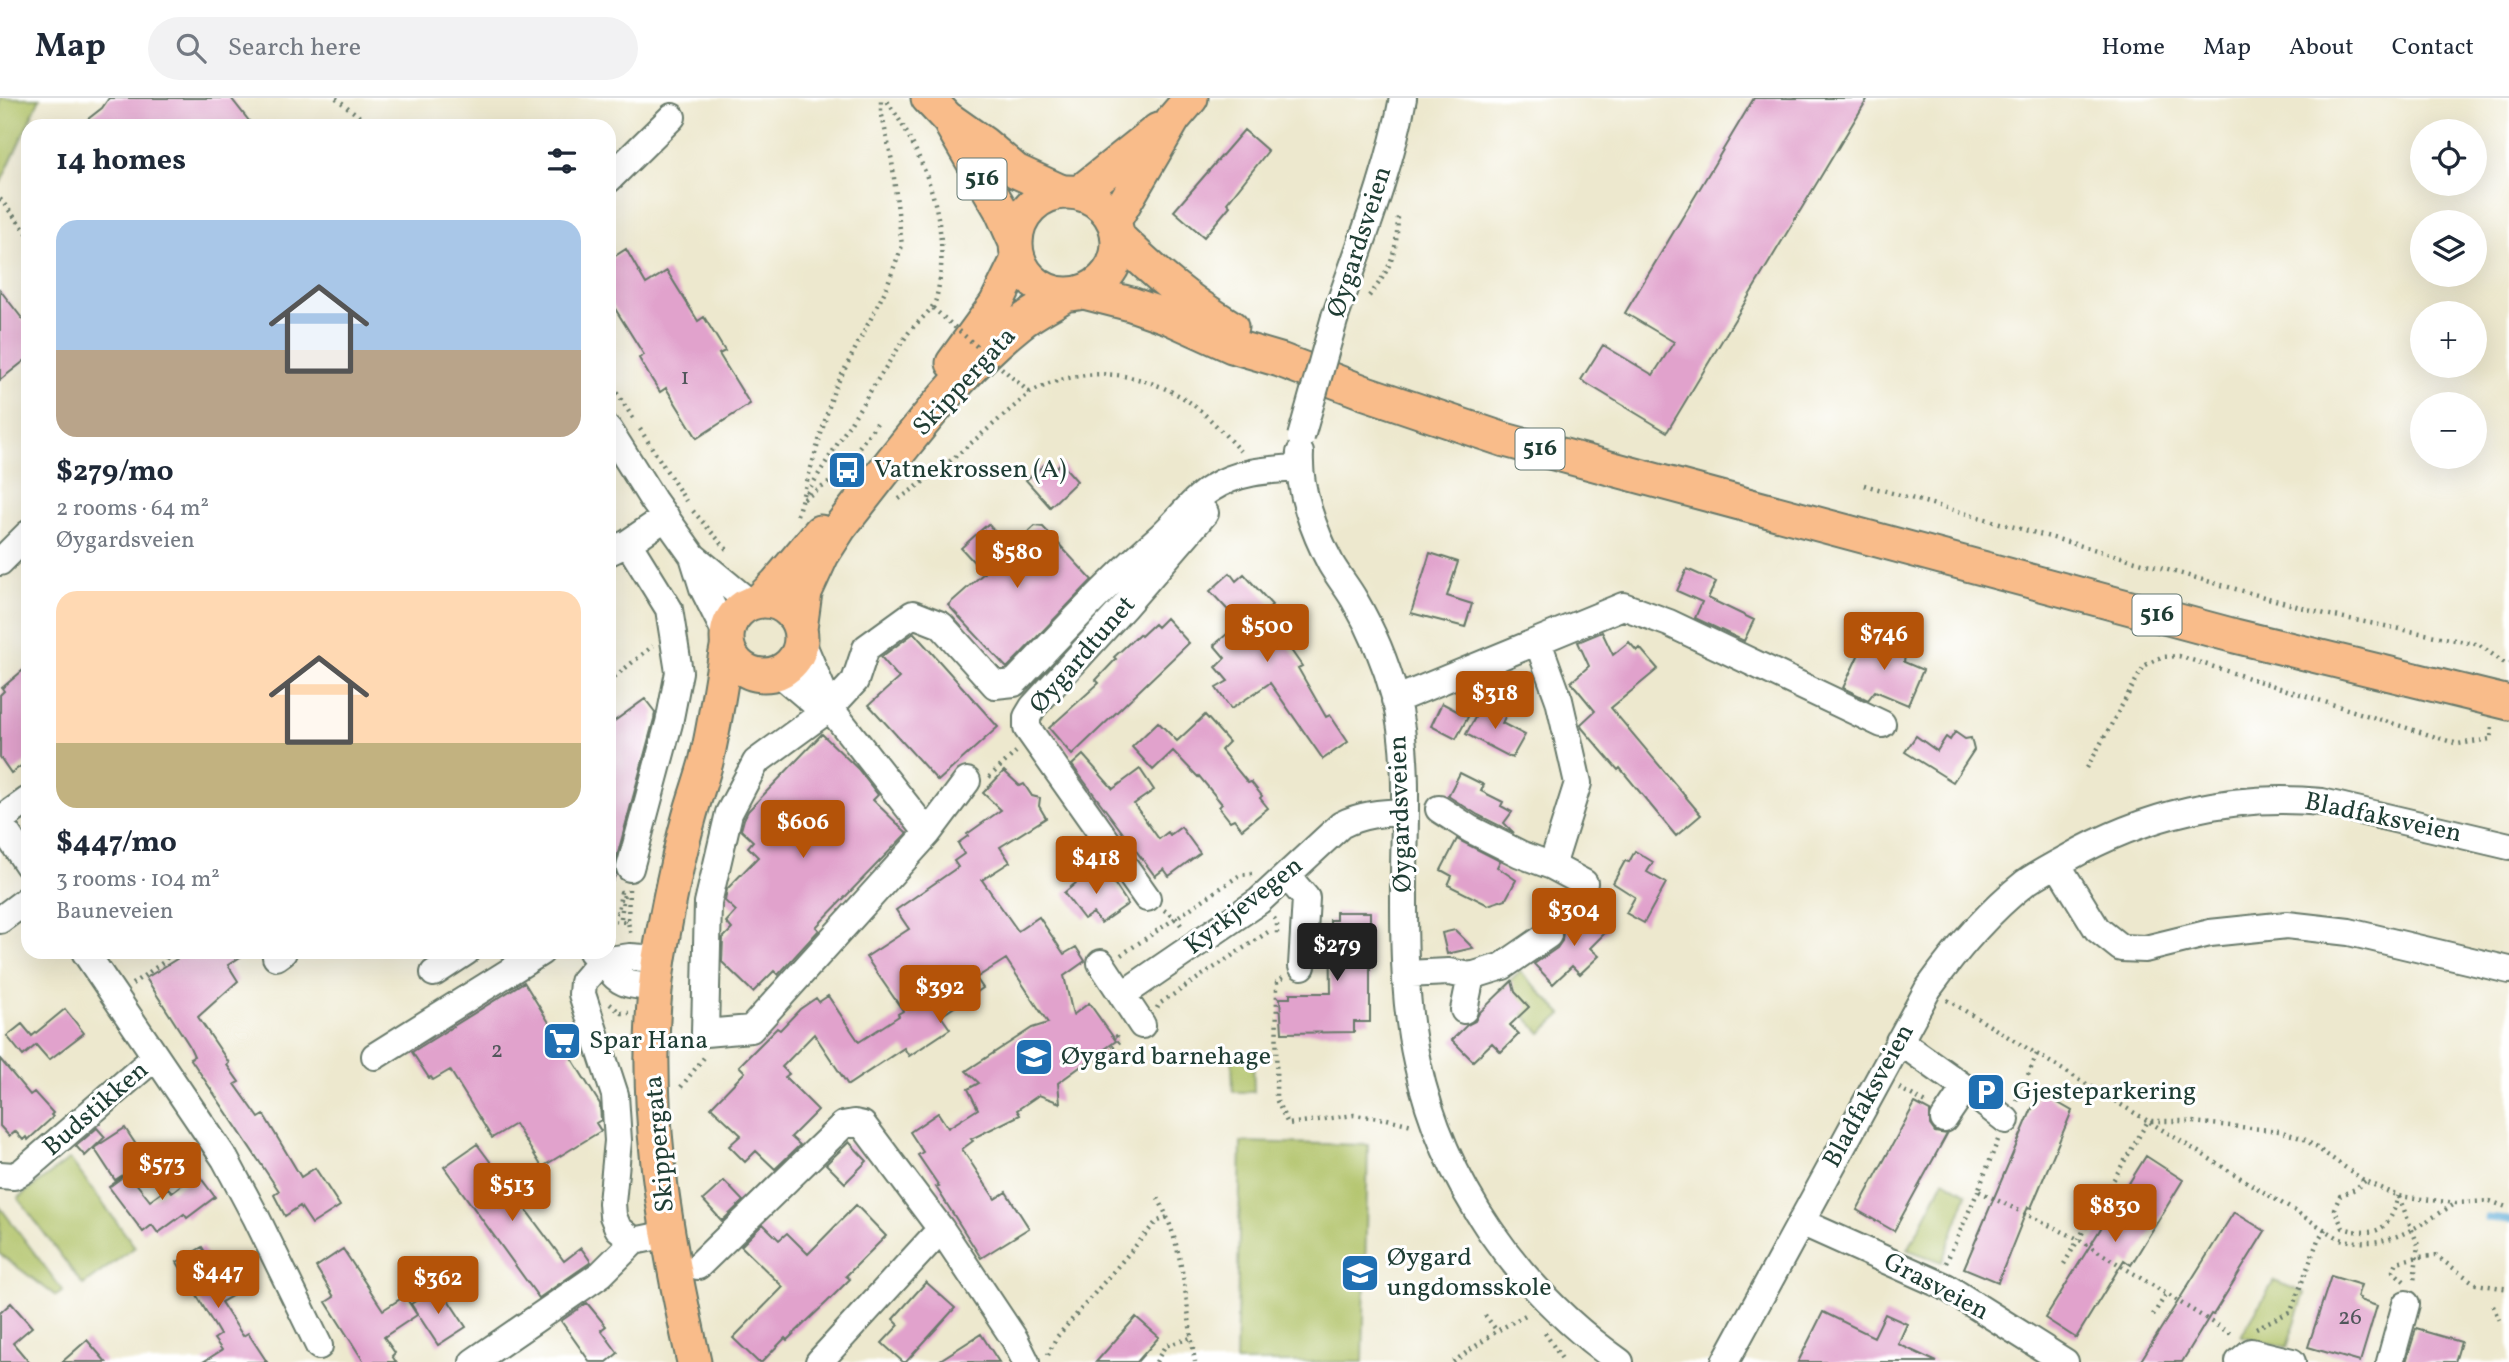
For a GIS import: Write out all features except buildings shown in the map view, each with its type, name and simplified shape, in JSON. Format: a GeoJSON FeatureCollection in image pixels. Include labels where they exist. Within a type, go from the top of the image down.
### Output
{"type":"FeatureCollection","features":[{"type":"Feature","properties":{"kind":"main road","name":"516"},"geometry":{"type":"LineString","coordinates":[[938,108],[1016,171],[1034,181],[1096,200],[1116,229],[1158,277],[1280,360]]}},
{"type":"Feature","properties":{"kind":"main road","name":"516"},"geometry":{"type":"LineString","coordinates":[[938,108],[1001,209],[1026,274],[1048,291],[1075,293],[1131,304],[1168,317],[1232,346],[1280,360],[1366,393],[1505,440],[2235,636],[2501,712]]}},
{"type":"Feature","properties":{"kind":"main road"},"geometry":{"type":"LineString","coordinates":[[1070,192],[1183,108]]}},
{"type":"Feature","properties":{"kind":"main road"},"geometry":{"type":"LineString","coordinates":[[1075,293],[1099,283],[1116,260],[1116,229],[1183,108]]}},
{"type":"Feature","properties":{"kind":"main road","name":"516"},"geometry":{"type":"LineString","coordinates":[[1017,250],[1019,224],[1029,208],[1044,197],[1070,192]]}},
{"type":"Feature","properties":{"kind":"main road","name":"Skippergata"},"geometry":{"type":"LineString","coordinates":[[694,1362],[668,1234],[653,1113],[658,973],[676,870],[706,761],[730,621],[738,610],[755,602],[777,583],[957,358],[996,304],[1017,250]]}},
{"type":"Feature","properties":{"kind":"main road","name":"Skippergata"},"geometry":{"type":"LineString","coordinates":[[706,761],[735,708],[773,674],[790,665],[798,654],[805,592],[822,555],[840,527],[967,372],[996,343],[1023,320],[1075,293]]}},
{"type":"Feature","properties":{"kind":"main road"},"geometry":{"type":"LineString","coordinates":[[755,602],[773,601],[785,607],[795,617],[801,635]]}},
{"type":"Feature","properties":{"kind":"main road"},"geometry":{"type":"LineString","coordinates":[[727,641],[732,659],[741,669],[753,675],[773,674]]}},
{"type":"Feature","properties":{"kind":"street","name":"Øygardsveien"},"geometry":{"type":"LineString","coordinates":[[1404,98],[1365,238],[1335,317],[1301,437],[1299,468],[1320,539],[1369,628],[1383,659],[1395,700],[1402,746],[1405,812],[1406,974],[1411,1031],[1429,1126],[1504,1252],[1534,1288],[1572,1325],[1620,1362]]}},
{"type":"Feature","properties":{"kind":"street"},"geometry":{"type":"LineString","coordinates":[[616,172],[672,117]]}},
{"type":"Feature","properties":{"kind":"street"},"geometry":{"type":"LineString","coordinates":[[616,441],[693,556],[703,588],[727,641]]}},
{"type":"Feature","properties":{"kind":"street"},"geometry":{"type":"LineString","coordinates":[[967,781],[928,833],[738,1030],[705,1033],[708,903],[729,813],[756,762],[830,708],[855,681],[866,648],[913,614],[941,625],[995,685],[1014,683],[1135,558],[1212,488],[1238,475],[1299,468]]}},
{"type":"Feature","properties":{"kind":"street","name":"Øygardtunet"},"geometry":{"type":"LineString","coordinates":[[1147,898],[1033,736],[1026,722],[1033,707],[1180,544],[1217,496],[1221,485]]}},
{"type":"Feature","properties":{"kind":"street"},"geometry":{"type":"LineString","coordinates":[[630,868],[669,723],[679,672],[669,609],[618,547],[666,516]]}},
{"type":"Feature","properties":{"kind":"street"},"geometry":{"type":"LineString","coordinates":[[0,562],[21,541]]}},
{"type":"Feature","properties":{"kind":"street"},"geometry":{"type":"LineString","coordinates":[[693,556],[755,602]]}},
{"type":"Feature","properties":{"kind":"street","name":"Øygardsveien"},"geometry":{"type":"LineString","coordinates":[[1395,700],[1623,606],[1669,623],[1882,724]]}},
{"type":"Feature","properties":{"kind":"street"},"geometry":{"type":"LineString","coordinates":[[801,635],[830,708],[928,833]]}},
{"type":"Feature","properties":{"kind":"street"},"geometry":{"type":"LineString","coordinates":[[1538,642],[1559,700],[1578,783],[1552,866]]}},
{"type":"Feature","properties":{"kind":"street"},"geometry":{"type":"LineString","coordinates":[[773,674],[812,701],[830,708]]}},
{"type":"Feature","properties":{"kind":"street","name":"Bladfaksveien"},"geometry":{"type":"LineString","coordinates":[[1725,1362],[1928,989],[1953,955],[1988,917],[2026,883],[2057,864],[2133,826],[2203,807],[2272,799],[2322,802],[2509,846]]}},
{"type":"Feature","properties":{"kind":"street"},"geometry":{"type":"LineString","coordinates":[[21,805],[0,821],[21,854]]}},
{"type":"Feature","properties":{"kind":"street"},"geometry":{"type":"LineString","coordinates":[[1439,810],[1470,829],[1584,883]]}},
{"type":"Feature","properties":{"kind":"street","name":"Kyrkjevegen"},"geometry":{"type":"LineString","coordinates":[[1122,995],[1259,901],[1288,877],[1321,843],[1349,821],[1371,814],[1405,812]]}},
{"type":"Feature","properties":{"kind":"street"},"geometry":{"type":"LineString","coordinates":[[2057,864],[2097,929],[2121,948],[2146,949],[2210,933],[2287,925],[2349,932],[2509,970]]}},
{"type":"Feature","properties":{"kind":"street"},"geometry":{"type":"LineString","coordinates":[[1288,877],[1306,898],[1289,968]]}},
{"type":"Feature","properties":{"kind":"street"},"geometry":{"type":"LineString","coordinates":[[0,920],[21,904]]}},
{"type":"Feature","properties":{"kind":"street"},"geometry":{"type":"LineString","coordinates":[[1406,974],[1449,972],[1471,976],[1503,966],[1548,935]]}},
{"type":"Feature","properties":{"kind":"street"},"geometry":{"type":"LineString","coordinates":[[616,957],[630,957],[658,973]]}},
{"type":"Feature","properties":{"kind":"street"},"geometry":{"type":"LineString","coordinates":[[90,959],[225,1159],[257,1217],[320,1346]]}},
{"type":"Feature","properties":{"kind":"street"},"geometry":{"type":"LineString","coordinates":[[434,973],[455,959]]}},
{"type":"Feature","properties":{"kind":"street"},"geometry":{"type":"LineString","coordinates":[[375,1056],[525,959]]}},
{"type":"Feature","properties":{"kind":"street"},"geometry":{"type":"LineString","coordinates":[[595,959],[583,982],[582,994],[615,1095],[618,1141],[613,1216],[618,1228],[634,1241]]}},
{"type":"Feature","properties":{"kind":"street"},"geometry":{"type":"LineString","coordinates":[[1101,963],[1122,995],[1127,1024]]}},
{"type":"Feature","properties":{"kind":"street"},"geometry":{"type":"LineString","coordinates":[[1464,1010],[1471,976]]}},
{"type":"Feature","properties":{"kind":"street"},"geometry":{"type":"LineString","coordinates":[[1899,1041],[2006,1121]]}},
{"type":"Feature","properties":{"kind":"street","name":"Budstikken"},"geometry":{"type":"LineString","coordinates":[[0,1175],[14,1176],[23,1171],[155,1058]]}},
{"type":"Feature","properties":{"kind":"street"},"geometry":{"type":"LineString","coordinates":[[1944,1119],[1965,1088]]}},
{"type":"Feature","properties":{"kind":"street"},"geometry":{"type":"LineString","coordinates":[[698,1266],[843,1125],[863,1125],[941,1229],[1015,1340],[1026,1362]]}},
{"type":"Feature","properties":{"kind":"street","name":"Grasveien"},"geometry":{"type":"LineString","coordinates":[[1801,1222],[1945,1287],[2064,1362]]}},
{"type":"Feature","properties":{"kind":"street"},"geometry":{"type":"LineString","coordinates":[[819,1362],[941,1229]]}},
{"type":"Feature","properties":{"kind":"street"},"geometry":{"type":"LineString","coordinates":[[473,1362],[601,1274],[634,1241],[668,1234]]}},
{"type":"Feature","properties":{"kind":"street"},"geometry":{"type":"LineString","coordinates":[[2390,1362],[2406,1304]]}},
{"type":"Feature","properties":{"kind":"street"},"geometry":{"type":"LineString","coordinates":[[2246,1349],[2292,1362]]}},
{"type":"Feature","properties":{"kind":"path"},"geometry":{"type":"LineString","coordinates":[[336,98],[362,119]]}},
{"type":"Feature","properties":{"kind":"path"},"geometry":{"type":"LineString","coordinates":[[803,500],[877,380],[915,323],[933,308],[937,298],[942,253],[939,220],[924,167],[905,126],[883,98]]}},
{"type":"Feature","properties":{"kind":"path"},"geometry":{"type":"LineString","coordinates":[[794,523],[834,390],[885,291],[902,246],[892,162],[881,111],[883,98]]}},
{"type":"Feature","properties":{"kind":"path"},"geometry":{"type":"LineString","coordinates":[[0,199],[21,225]]}},
{"type":"Feature","properties":{"kind":"path"},"geometry":{"type":"LineString","coordinates":[[933,308],[1030,393]]}},
{"type":"Feature","properties":{"kind":"path"},"geometry":{"type":"LineString","coordinates":[[892,503],[936,473],[1030,393],[1046,384],[1074,375],[1113,374],[1133,377],[1181,396],[1223,434],[1256,471]]}},
{"type":"Feature","properties":{"kind":"path"},"geometry":{"type":"LineString","coordinates":[[616,392],[690,507],[732,555]]}},
{"type":"Feature","properties":{"kind":"path"},"geometry":{"type":"LineString","coordinates":[[803,500],[836,478],[877,423]]}},
{"type":"Feature","properties":{"kind":"path"},"geometry":{"type":"LineString","coordinates":[[1864,485],[2326,614],[2480,645],[2505,664],[2509,663]]}},
{"type":"Feature","properties":{"kind":"path"},"geometry":{"type":"LineString","coordinates":[[2087,768],[2144,666],[2161,657],[2179,656],[2458,744],[2491,739],[2501,712]]}},
{"type":"Feature","properties":{"kind":"path"},"geometry":{"type":"LineString","coordinates":[[967,781],[981,784],[1033,736]]}},
{"type":"Feature","properties":{"kind":"path"},"geometry":{"type":"LineString","coordinates":[[630,868],[628,922],[631,940]]}},
{"type":"Feature","properties":{"kind":"path"},"geometry":{"type":"LineString","coordinates":[[616,913],[621,892],[624,892],[621,918],[628,922]]}},
{"type":"Feature","properties":{"kind":"path"},"geometry":{"type":"LineString","coordinates":[[1147,898],[1176,918],[1195,946]]}},
{"type":"Feature","properties":{"kind":"path"},"geometry":{"type":"LineString","coordinates":[[1259,901],[1278,923],[1277,946]]}},
{"type":"Feature","properties":{"kind":"path"},"geometry":{"type":"LineString","coordinates":[[616,921],[628,922]]}},
{"type":"Feature","properties":{"kind":"path"},"geometry":{"type":"LineString","coordinates":[[1097,1061],[1121,1041],[1117,1036],[1127,1024],[1150,1020],[1159,1004],[1271,930]]}},
{"type":"Feature","properties":{"kind":"path"},"geometry":{"type":"LineString","coordinates":[[114,996],[166,959]]}},
{"type":"Feature","properties":{"kind":"path"},"geometry":{"type":"LineString","coordinates":[[1277,982],[1289,968]]}},
{"type":"Feature","properties":{"kind":"path"},"geometry":{"type":"LineString","coordinates":[[1289,968],[1277,982],[1276,1099],[1288,1124],[1354,1115],[1429,1126]]}},
{"type":"Feature","properties":{"kind":"path"},"geometry":{"type":"LineString","coordinates":[[1928,989],[2340,1239],[2359,1244],[2393,1240],[2456,1203]]}},
{"type":"Feature","properties":{"kind":"path"},"geometry":{"type":"LineString","coordinates":[[679,1089],[738,1030]]}},
{"type":"Feature","properties":{"kind":"path"},"geometry":{"type":"LineString","coordinates":[[1943,1271],[2037,1054]]}},
{"type":"Feature","properties":{"kind":"path"},"geometry":{"type":"LineString","coordinates":[[2148,1121],[2183,1121],[2279,1131],[2304,1139],[2365,1181],[2398,1196],[2456,1203],[2490,1201],[2509,1208]]}},
{"type":"Feature","properties":{"kind":"path"},"geometry":{"type":"LineString","coordinates":[[2064,1264],[2148,1121]]}},
{"type":"Feature","properties":{"kind":"path"},"geometry":{"type":"LineString","coordinates":[[2365,1181],[2340,1196],[2334,1209],[2343,1228],[2364,1234],[2380,1230],[2393,1216],[2398,1196]]}},
{"type":"Feature","properties":{"kind":"path"},"geometry":{"type":"LineString","coordinates":[[1979,1191],[2078,1239],[2234,1337],[2246,1349],[2291,1311],[2318,1240],[2324,1231]]}},
{"type":"Feature","properties":{"kind":"path"},"geometry":{"type":"LineString","coordinates":[[2398,1196],[2418,1245],[2418,1257],[2413,1288],[2393,1271],[2397,1262],[2418,1257],[2436,1256],[2476,1284],[2509,1289]]}},
{"type":"Feature","properties":{"kind":"path"},"geometry":{"type":"LineString","coordinates":[[1158,1198],[1168,1217],[1178,1248],[1195,1362]]}},
{"type":"Feature","properties":{"kind":"path"},"geometry":{"type":"LineString","coordinates":[[1044,1362],[1065,1327],[1156,1222],[1168,1217]]}},
{"type":"Feature","properties":{"kind":"path"},"geometry":{"type":"LineString","coordinates":[[2153,1315],[2166,1293]]}},
{"type":"Feature","properties":{"kind":"path"},"geometry":{"type":"LineString","coordinates":[[2493,1306],[2499,1321]]}},
{"type":"Feature","properties":{"kind":"path"},"geometry":{"type":"LineString","coordinates":[[1453,1362],[1534,1308]]}},
{"type":"Feature","properties":{"kind":"path"},"geometry":{"type":"LineString","coordinates":[[1529,1313],[1536,1320]]}},
{"type":"Feature","properties":{"kind":"path"},"geometry":{"type":"LineString","coordinates":[[1485,1315],[1497,1331]]}},
{"type":"Feature","properties":{"kind":"path"},"geometry":{"type":"LineString","coordinates":[[1543,1331],[1564,1362]]}},
{"type":"Feature","properties":{"kind":"path"},"geometry":{"type":"LineString","coordinates":[[1156,1362],[1165,1346],[1191,1338]]}},
{"type":"Feature","properties":{"kind":"green space"},"geometry":{"type":"Polygon","coordinates":[[[0,98],[40,98],[30,119],[21,119],[21,139],[0,184],[0,98]]]}},
{"type":"Feature","properties":{"kind":"green space"},"geometry":{"type":"Polygon","coordinates":[[[1520,971],[1562,1014],[1541,1033],[1500,990],[1520,971]]]}},
{"type":"Feature","properties":{"kind":"green space"},"geometry":{"type":"Polygon","coordinates":[[[1232,1056],[1253,1056],[1254,1092],[1233,1092],[1232,1056]]]}},
{"type":"Feature","properties":{"kind":"green space"},"geometry":{"type":"Polygon","coordinates":[[[1241,1142],[1368,1145],[1363,1362],[1236,1362],[1241,1142]]]}},
{"type":"Feature","properties":{"kind":"green space"},"geometry":{"type":"Polygon","coordinates":[[[70,1159],[135,1247],[83,1285],[18,1198],[70,1159]]]}},
{"type":"Feature","properties":{"kind":"green space"},"geometry":{"type":"Polygon","coordinates":[[[1944,1180],[1967,1194],[1942,1262],[1908,1250],[1944,1180]]]}},
{"type":"Feature","properties":{"kind":"green space"},"geometry":{"type":"Polygon","coordinates":[[[0,1207],[63,1291],[56,1296],[0,1254],[0,1207]]]}},
{"type":"Feature","properties":{"kind":"green space"},"geometry":{"type":"Polygon","coordinates":[[[2274,1281],[2305,1293],[2287,1347],[2241,1336],[2274,1281]]]}},
{"type":"Feature","properties":{"kind":"waterway"},"geometry":{"type":"LineString","coordinates":[[2487,1218],[2509,1220]]}},
{"type":"Feature","properties":{"kind":"place","name":"Vatnekrossen (A)"},"geometry":{"type":"Point","coordinates":[847,470]}},
{"type":"Feature","properties":{"kind":"place","name":"Spar Hana"},"geometry":{"type":"Point","coordinates":[562,1041]}},
{"type":"Feature","properties":{"kind":"place","name":"Øygard barnehage"},"geometry":{"type":"Point","coordinates":[1034,1057]}},
{"type":"Feature","properties":{"kind":"place","name":"Gjesteparkering"},"geometry":{"type":"Point","coordinates":[1986,1092]}},
{"type":"Feature","properties":{"kind":"place","name":"Øygard ungdomsskole"},"geometry":{"type":"Point","coordinates":[1360,1273]}}]}
